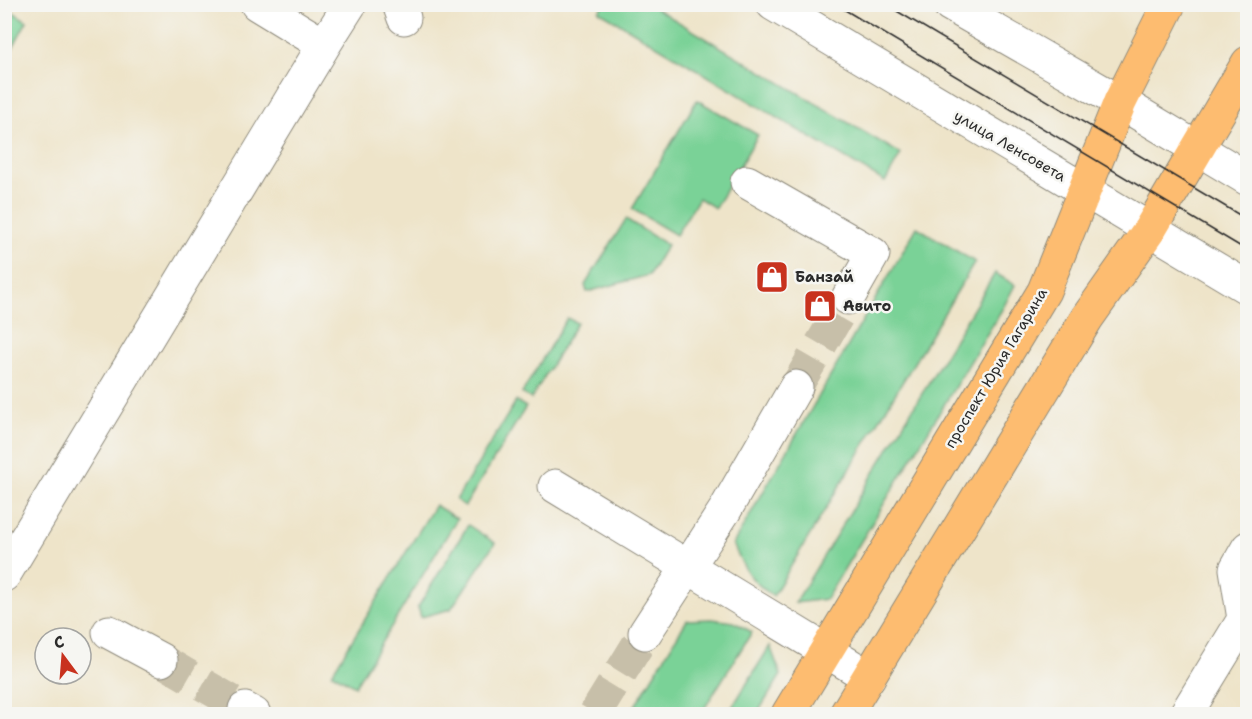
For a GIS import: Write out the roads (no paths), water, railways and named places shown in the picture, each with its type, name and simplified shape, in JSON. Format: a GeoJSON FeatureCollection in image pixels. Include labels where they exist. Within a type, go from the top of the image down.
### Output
{"type":"FeatureCollection","features":[{"type":"Feature","properties":{"kind":"main road","name":"проспект Юрия Гагарина"},"geometry":{"type":"LineString","coordinates":[[788,714],[1044,291],[1083,189],[1120,102],[1169,4]]}},
{"type":"Feature","properties":{"kind":"main road"},"geometry":{"type":"LineString","coordinates":[[846,714],[1087,318],[1150,229],[1248,63]]}},
{"type":"Feature","properties":{"kind":"street"},"geometry":{"type":"LineString","coordinates":[[257,4],[324,45]]}},
{"type":"Feature","properties":{"kind":"street"},"geometry":{"type":"LineString","coordinates":[[4,575],[13,542],[350,4]]}},
{"type":"Feature","properties":{"kind":"street","name":"улица Ленсовета"},"geometry":{"type":"LineString","coordinates":[[773,4],[1248,288]]}},
{"type":"Feature","properties":{"kind":"street"},"geometry":{"type":"LineString","coordinates":[[949,4],[1248,179]]}},
{"type":"Feature","properties":{"kind":"street"},"geometry":{"type":"LineString","coordinates":[[747,182],[873,254],[848,298]]}},
{"type":"Feature","properties":{"kind":"street"},"geometry":{"type":"LineString","coordinates":[[645,633],[725,510],[796,387]]}},
{"type":"Feature","properties":{"kind":"street"},"geometry":{"type":"LineString","coordinates":[[555,486],[869,677]]}},
{"type":"Feature","properties":{"kind":"street"},"geometry":{"type":"LineString","coordinates":[[1186,714],[1246,619],[1236,569],[1248,548]]}},
{"type":"Feature","properties":{"kind":"street"},"geometry":{"type":"LineString","coordinates":[[110,632],[161,660]]}},
{"type":"Feature","properties":{"kind":"tunnel"},"geometry":{"type":"LineString","coordinates":[[796,387],[848,298]]}},
{"type":"Feature","properties":{"kind":"tunnel"},"geometry":{"type":"LineString","coordinates":[[595,714],[645,633]]}},
{"type":"Feature","properties":{"kind":"tunnel"},"geometry":{"type":"LineString","coordinates":[[161,660],[245,709]]}},
{"type":"Feature","properties":{"kind":"tram line"},"geometry":{"type":"LineString","coordinates":[[835,4],[1248,251]]}},
{"type":"Feature","properties":{"kind":"tram line"},"geometry":{"type":"LineString","coordinates":[[885,4],[1248,220]]}},
{"type":"Feature","properties":{"kind":"place","name":"Банзай"},"geometry":{"type":"Point","coordinates":[772,277]}},
{"type":"Feature","properties":{"kind":"place","name":"Авито"},"geometry":{"type":"Point","coordinates":[820,306]}}]}
